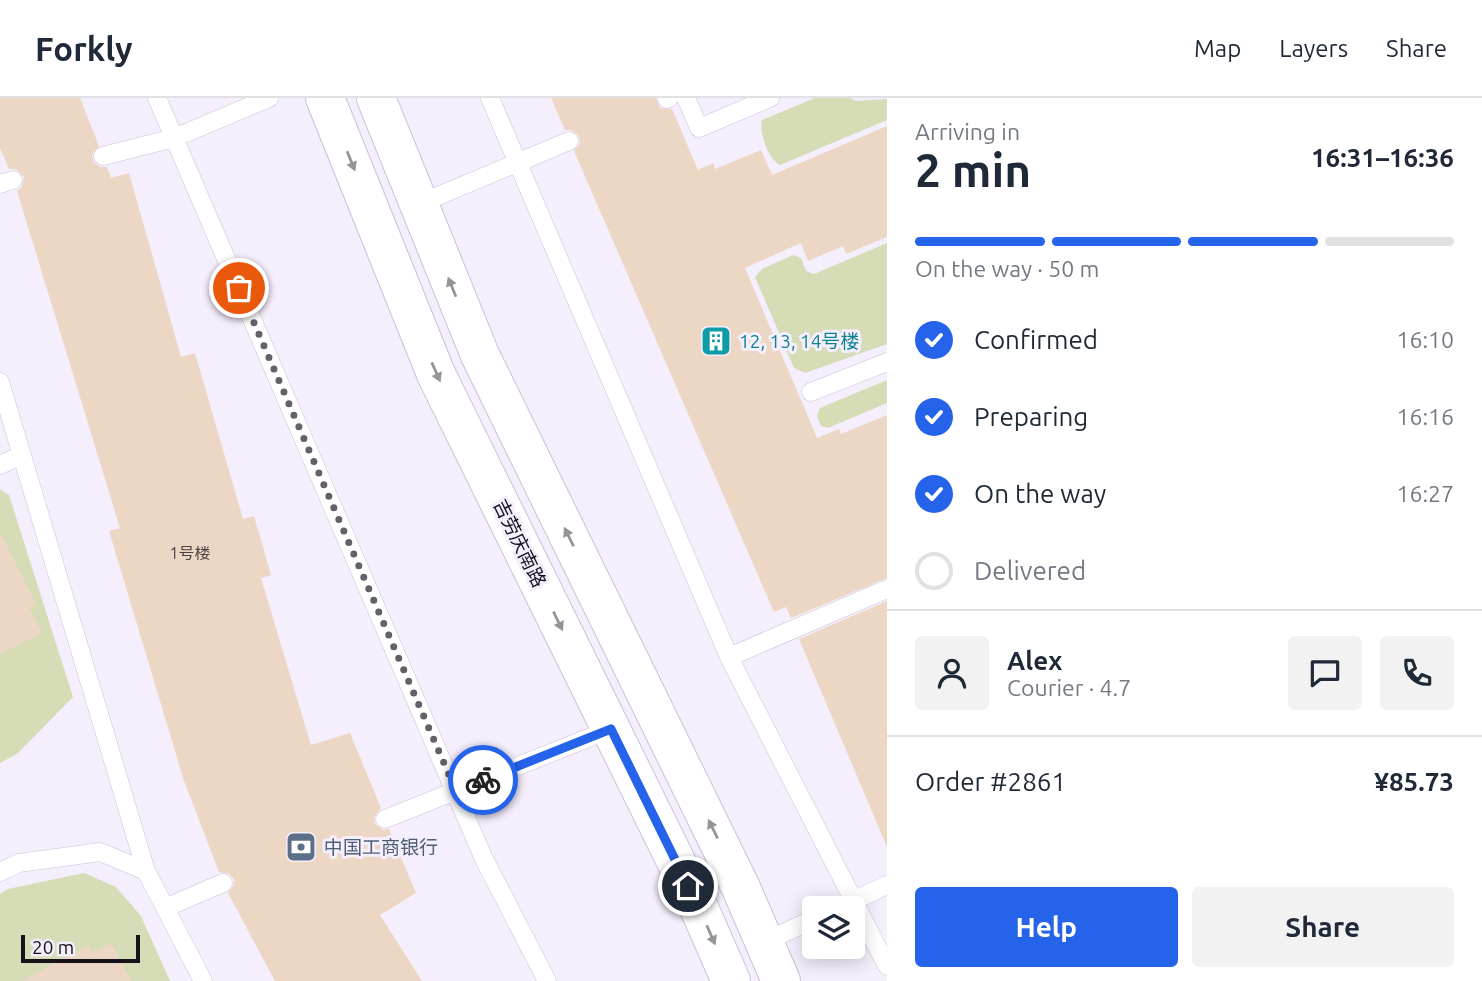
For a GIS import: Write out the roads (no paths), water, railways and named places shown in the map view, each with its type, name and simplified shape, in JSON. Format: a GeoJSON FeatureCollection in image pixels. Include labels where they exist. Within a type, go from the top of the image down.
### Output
{"type":"FeatureCollection","features":[{"type":"Feature","properties":{"kind":"main road","name":"吉劳庆南路"},"geometry":{"type":"LineString","coordinates":[[325,98],[436,374],[699,908],[732,981]]}},
{"type":"Feature","properties":{"kind":"main road"},"geometry":{"type":"LineString","coordinates":[[376,98],[480,355],[741,888],[781,981]]}},
{"type":"Feature","properties":{"kind":"lane"},"geometry":{"type":"LineString","coordinates":[[158,98],[484,859],[547,981]]}},
{"type":"Feature","properties":{"kind":"lane"},"geometry":{"type":"LineString","coordinates":[[103,156],[174,138],[269,98]]}},
{"type":"Feature","properties":{"kind":"lane"},"geometry":{"type":"LineString","coordinates":[[490,98],[729,657],[842,896]]}},
{"type":"Feature","properties":{"kind":"lane"},"geometry":{"type":"LineString","coordinates":[[686,98],[699,128],[770,98]]}},
{"type":"Feature","properties":{"kind":"lane"},"geometry":{"type":"LineString","coordinates":[[419,204],[569,141]]}},
{"type":"Feature","properties":{"kind":"lane"},"geometry":{"type":"LineString","coordinates":[[811,392],[887,362]]}},
{"type":"Feature","properties":{"kind":"lane"},"geometry":{"type":"LineString","coordinates":[[0,382],[146,871],[203,981]]}},
{"type":"Feature","properties":{"kind":"lane"},"geometry":{"type":"LineString","coordinates":[[0,466],[22,455]]}},
{"type":"Feature","properties":{"kind":"lane"},"geometry":{"type":"LineString","coordinates":[[729,657],[887,589]]}},
{"type":"Feature","properties":{"kind":"lane"},"geometry":{"type":"LineString","coordinates":[[385,819],[611,729]]}},
{"type":"Feature","properties":{"kind":"lane"},"geometry":{"type":"LineString","coordinates":[[0,872],[19,863],[100,852],[146,871]]}},
{"type":"Feature","properties":{"kind":"lane"},"geometry":{"type":"LineString","coordinates":[[165,908],[223,883]]}},
{"type":"Feature","properties":{"kind":"lane"},"geometry":{"type":"LineString","coordinates":[[864,896],[887,885]]}},
{"type":"Feature","properties":{"kind":"lane"},"geometry":{"type":"LineString","coordinates":[[764,942],[802,925]]}},
{"type":"Feature","properties":{"kind":"lane"},"geometry":{"type":"LineString","coordinates":[[865,933],[887,965]]}},
{"type":"Feature","properties":{"kind":"place","name":"12, 13, 14号楼"},"geometry":{"type":"Point","coordinates":[716,341]}},
{"type":"Feature","properties":{"kind":"place","name":"中国工商银行"},"geometry":{"type":"Point","coordinates":[301,847]}}]}
